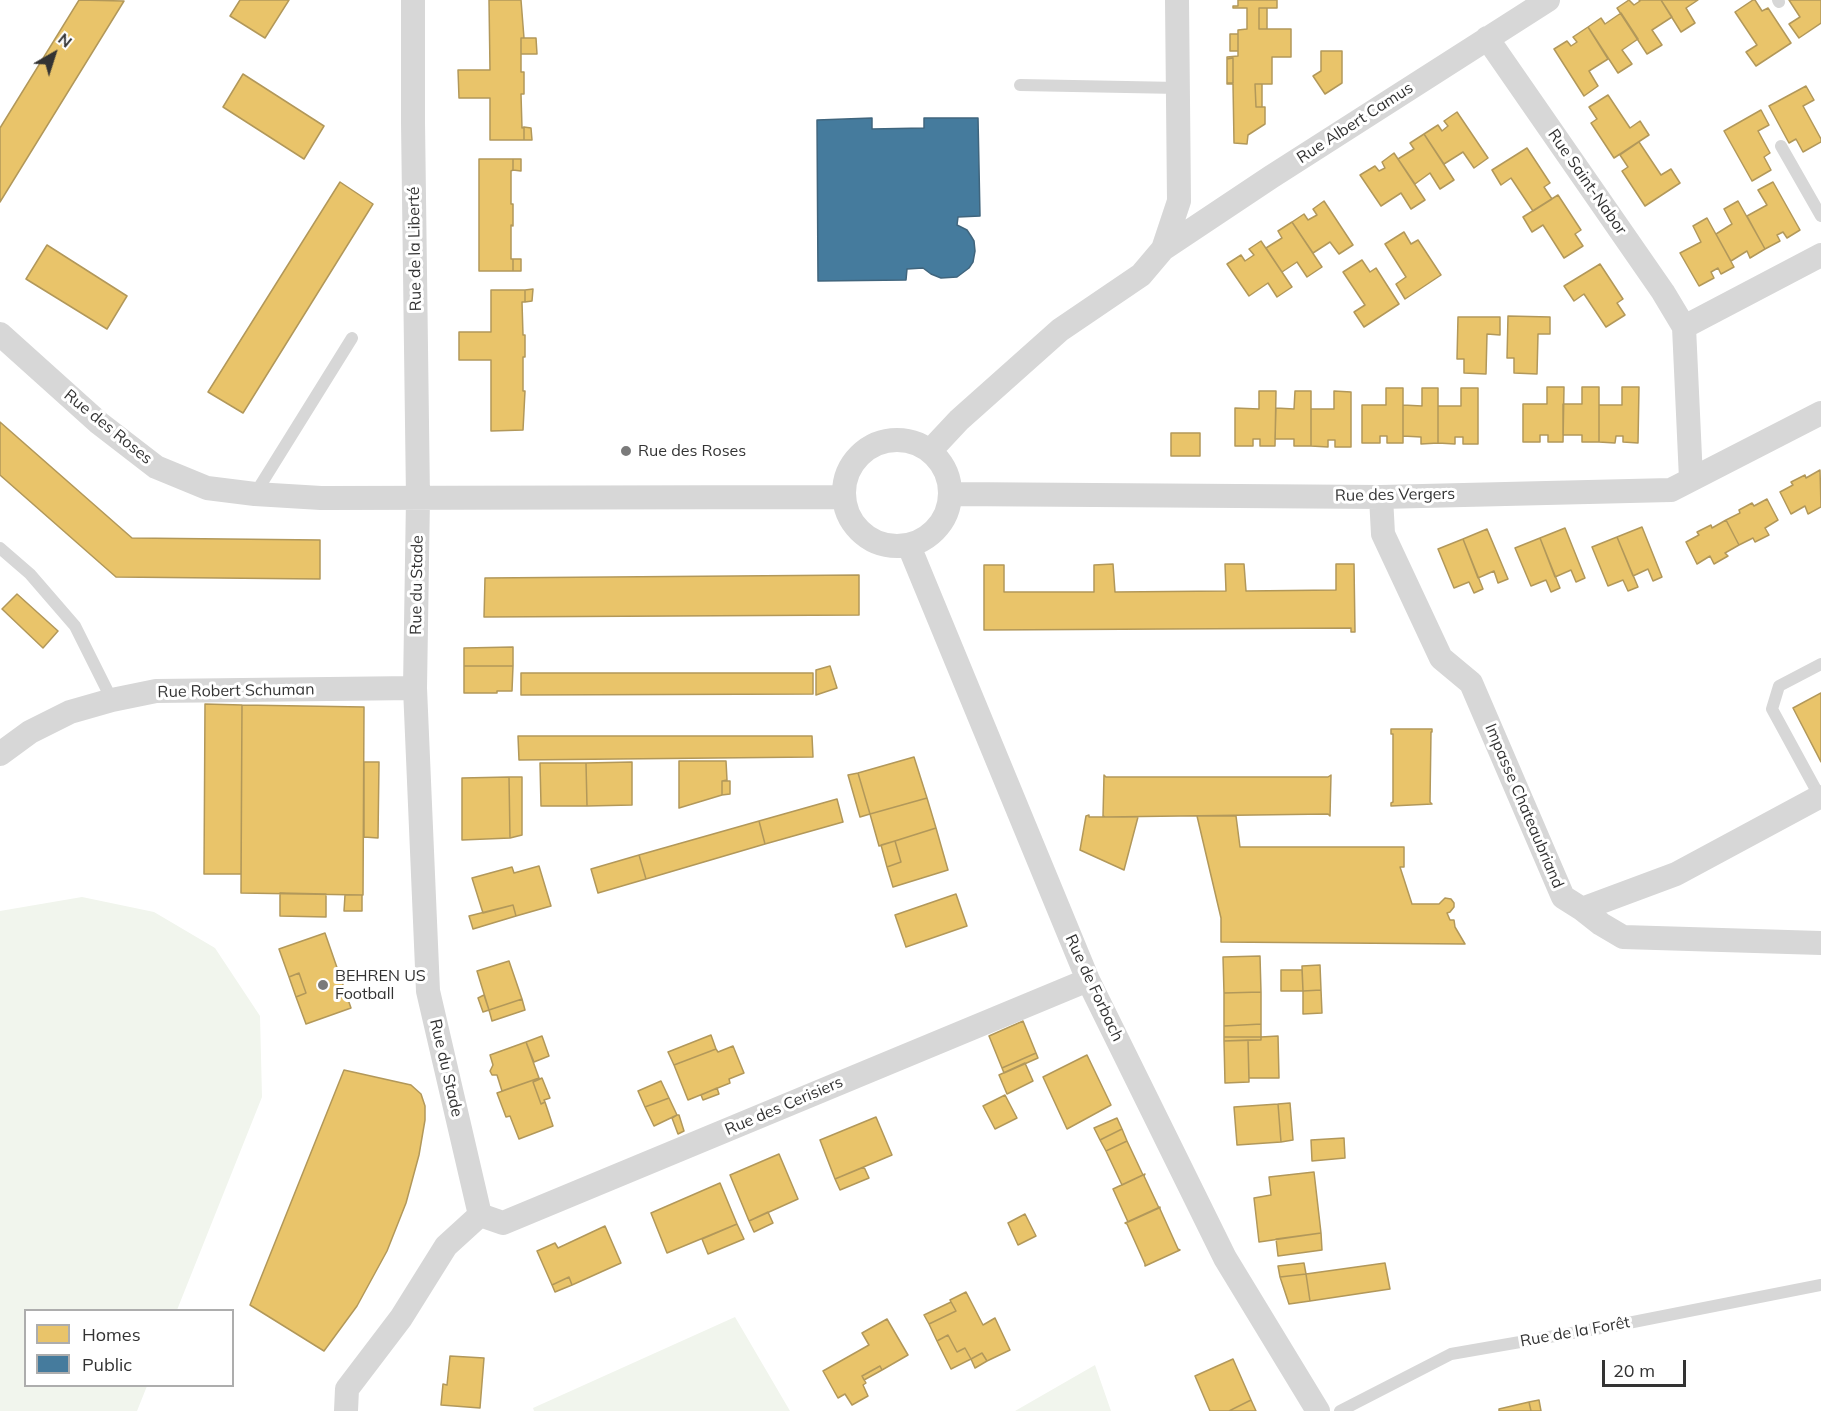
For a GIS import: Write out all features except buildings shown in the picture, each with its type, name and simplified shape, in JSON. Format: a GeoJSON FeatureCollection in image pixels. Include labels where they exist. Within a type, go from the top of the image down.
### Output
{"type":"FeatureCollection","features":[{"type":"Feature","properties":{"kind":"street","name":"Rue de la Liberté"},"geometry":{"type":"LineString","coordinates":[[413,0],[418,498]]}},
{"type":"Feature","properties":{"kind":"street"},"geometry":{"type":"LineString","coordinates":[[930,452],[959,420],[1060,330],[1141,275],[1163,249],[1179,201],[1178,0]]}},
{"type":"Feature","properties":{"kind":"street","name":"Rue Albert Camus"},"geometry":{"type":"LineString","coordinates":[[1163,249],[1548,0]]}},
{"type":"Feature","properties":{"kind":"street","name":"Rue Saint-Nabor"},"geometry":{"type":"LineString","coordinates":[[1487,38],[1664,292],[1684,327],[1691,479]]}},
{"type":"Feature","properties":{"kind":"street"},"geometry":{"type":"LineString","coordinates":[[1684,327],[1821,255]]}},
{"type":"Feature","properties":{"kind":"street","name":"Rue des Roses"},"geometry":{"type":"LineString","coordinates":[[0,334],[99,423],[156,467],[207,488],[321,498],[844,497]]}},
{"type":"Feature","properties":{"kind":"street","name":"Rue des Vergers"},"geometry":{"type":"LineString","coordinates":[[951,494],[1382,496],[1671,489],[1821,413]]}},
{"type":"Feature","properties":{"kind":"street"},"geometry":{"type":"LineString","coordinates":[[907,441],[930,452],[946,471],[951,494],[942,523],[928,537],[909,546],[889,546],[870,540],[851,521],[844,497],[847,474],[866,449],[883,442],[907,441]]}},
{"type":"Feature","properties":{"kind":"street","name":"Impasse Chateaubriand"},"geometry":{"type":"LineString","coordinates":[[1382,496],[1383,534],[1441,658],[1471,683],[1563,897],[1623,937],[1821,943]]}},
{"type":"Feature","properties":{"kind":"street","name":"Rue du Stade"},"geometry":{"type":"LineString","coordinates":[[418,498],[415,688],[428,991],[480,1215]]}},
{"type":"Feature","properties":{"kind":"street","name":"Rue de Forbach"},"geometry":{"type":"LineString","coordinates":[[909,546],[1088,980],[1224,1257],[1318,1411]]}},
{"type":"Feature","properties":{"kind":"street","name":"Rue Robert Schuman"},"geometry":{"type":"LineString","coordinates":[[0,754],[30,732],[70,712],[156,691],[415,688]]}},
{"type":"Feature","properties":{"kind":"street"},"geometry":{"type":"LineString","coordinates":[[1582,909],[1676,874],[1820,798]]}},
{"type":"Feature","properties":{"kind":"street","name":"Rue des Cerisiers"},"geometry":{"type":"LineString","coordinates":[[480,1215],[503,1223],[1088,980]]}},
{"type":"Feature","properties":{"kind":"street"},"geometry":{"type":"LineString","coordinates":[[346,1411],[347,1389],[401,1318],[446,1246],[480,1215]]}},
{"type":"Feature","properties":{"kind":"lane"},"geometry":{"type":"LineString","coordinates":[[1020,85],[1179,88]]}},
{"type":"Feature","properties":{"kind":"lane"},"geometry":{"type":"LineString","coordinates":[[1781,146],[1821,216]]}},
{"type":"Feature","properties":{"kind":"lane"},"geometry":{"type":"LineString","coordinates":[[255,494],[352,338]]}},
{"type":"Feature","properties":{"kind":"lane"},"geometry":{"type":"LineString","coordinates":[[0,548],[30,574],[75,626],[112,700]]}},
{"type":"Feature","properties":{"kind":"lane"},"geometry":{"type":"LineString","coordinates":[[1820,798],[1772,709],[1779,686],[1821,664]]}},
{"type":"Feature","properties":{"kind":"lane","name":"Rue de la Forêt"},"geometry":{"type":"LineString","coordinates":[[1340,1411],[1452,1354],[1617,1325],[1821,1285]]}},
{"type":"Feature","properties":{"kind":"shaded area"},"geometry":{"type":"Polygon","coordinates":[[[82,897],[154,912],[215,948],[260,1016],[262,1097],[177,1309],[24,1309],[24,1387],[147,1387],[137,1411],[0,1411],[0,911],[82,897]]]}},
{"type":"Feature","properties":{"kind":"shaded area"},"geometry":{"type":"Polygon","coordinates":[[[735,1317],[790,1411],[534,1411],[533,1408],[735,1317]]]}},
{"type":"Feature","properties":{"kind":"shaded area"},"geometry":{"type":"Polygon","coordinates":[[[1095,1365],[1111,1411],[1015,1411],[1095,1365]]]}},
{"type":"Feature","properties":{"kind":"place","name":"Rue des Roses"},"geometry":{"type":"Point","coordinates":[626,451]}},
{"type":"Feature","properties":{"kind":"place","name":"BEHREN US Football"},"geometry":{"type":"Point","coordinates":[323,985]}}]}
